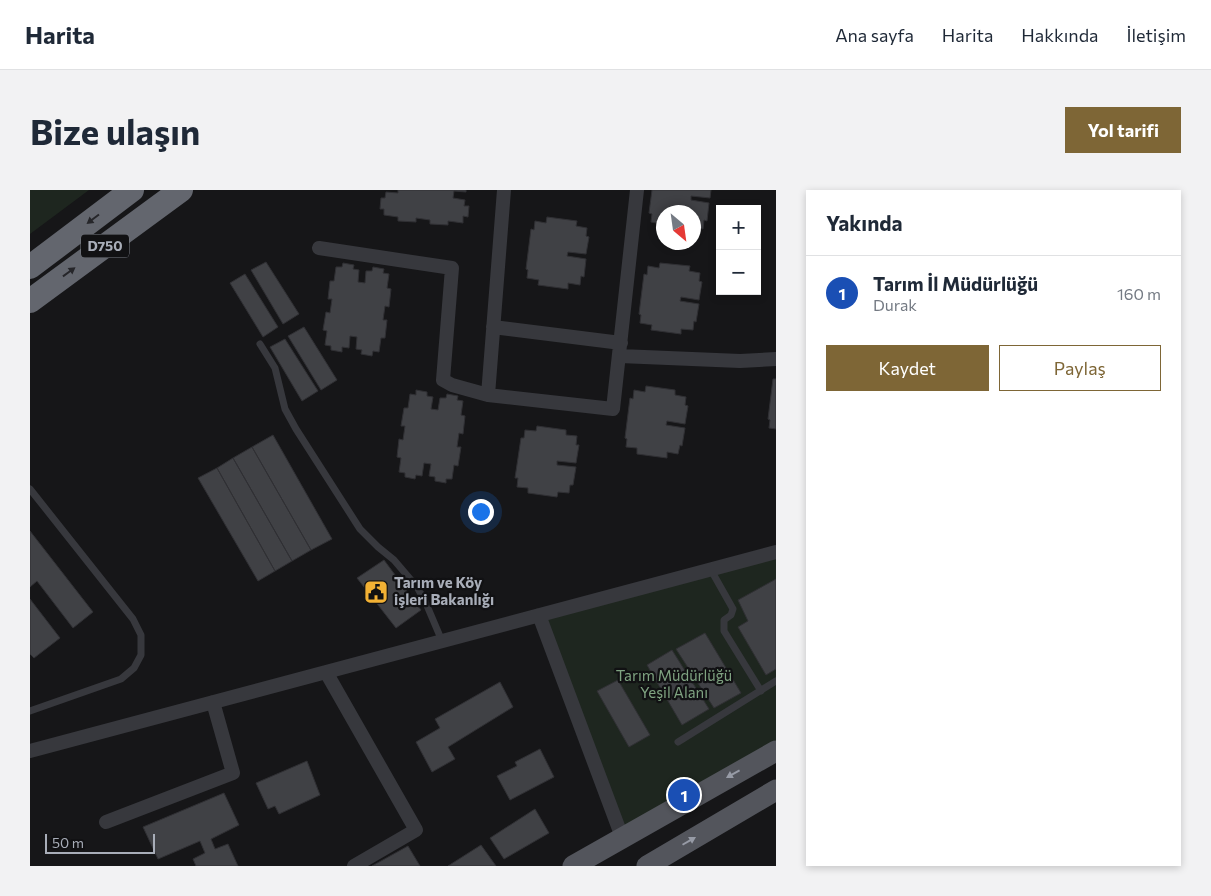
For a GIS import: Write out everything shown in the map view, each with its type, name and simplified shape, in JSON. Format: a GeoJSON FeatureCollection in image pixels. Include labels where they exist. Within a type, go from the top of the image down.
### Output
{"type":"FeatureCollection","features":[{"type":"Feature","properties":{"kind":"highway","name":"D750"},"geometry":{"type":"LineString","coordinates":[[30,267],[132,190]]}},
{"type":"Feature","properties":{"kind":"highway","name":"D750"},"geometry":{"type":"LineString","coordinates":[[30,302],[181,190]]}},
{"type":"Feature","properties":{"kind":"main road"},"geometry":{"type":"LineString","coordinates":[[573,866],[776,751]]}},
{"type":"Feature","properties":{"kind":"main road"},"geometry":{"type":"LineString","coordinates":[[647,866],[776,790]]}},
{"type":"Feature","properties":{"kind":"street"},"geometry":{"type":"LineString","coordinates":[[488,395],[504,190]]}},
{"type":"Feature","properties":{"kind":"street"},"geometry":{"type":"LineString","coordinates":[[319,248],[452,268],[444,380],[452,385],[488,395],[613,409],[637,190]]}},
{"type":"Feature","properties":{"kind":"street"},"geometry":{"type":"LineString","coordinates":[[493,327],[620,350],[740,361],[776,359]]}},
{"type":"Feature","properties":{"kind":"street"},"geometry":{"type":"LineString","coordinates":[[30,751],[776,552]]}},
{"type":"Feature","properties":{"kind":"street"},"geometry":{"type":"LineString","coordinates":[[539,615],[622,837]]}},
{"type":"Feature","properties":{"kind":"street"},"geometry":{"type":"LineString","coordinates":[[326,672],[416,830],[354,866]]}},
{"type":"Feature","properties":{"kind":"street"},"geometry":{"type":"LineString","coordinates":[[106,822],[233,774],[213,702]]}},
{"type":"Feature","properties":{"kind":"lane"},"geometry":{"type":"LineString","coordinates":[[260,344],[275,368],[285,409],[296,429],[360,529],[394,560],[417,587],[442,641]]}},
{"type":"Feature","properties":{"kind":"lane"},"geometry":{"type":"LineString","coordinates":[[30,489],[132,619],[141,635],[141,655],[134,668],[121,679],[30,711]]}},
{"type":"Feature","properties":{"kind":"lane"},"geometry":{"type":"LineString","coordinates":[[711,570],[733,609],[731,615],[724,620],[724,631],[760,690]]}},
{"type":"Feature","properties":{"kind":"lane"},"geometry":{"type":"LineString","coordinates":[[678,742],[776,681]]}},
{"type":"Feature","properties":{"kind":"green space"},"geometry":{"type":"Polygon","coordinates":[[[30,190],[89,190],[30,234],[30,190]]]}},
{"type":"Feature","properties":{"kind":"green space","name":"Tarım Müdürlüğü Yeşil Alanı"},"geometry":{"type":"Polygon","coordinates":[[[776,552],[776,751],[622,837],[539,615],[776,552]]]}},
{"type":"Feature","properties":{"kind":"building"},"geometry":{"type":"Polygon","coordinates":[[[398,190],[466,190],[466,192],[454,191],[453,198],[465,200],[464,206],[469,206],[468,217],[463,216],[463,223],[448,221],[448,225],[430,224],[430,220],[416,218],[416,222],[398,221],[398,217],[384,215],[384,209],[380,209],[381,198],[385,198],[386,192],[398,193],[398,190]]]}},
{"type":"Feature","properties":{"kind":"building"},"geometry":{"type":"Polygon","coordinates":[[[652,190],[711,190],[710,198],[691,196],[691,200],[709,203],[707,221],[704,220],[703,229],[701,229],[701,205],[656,205],[656,223],[651,222],[652,214],[649,213],[652,190]]]}},
{"type":"Feature","properties":{"kind":"building"},"geometry":{"type":"Polygon","coordinates":[[[547,217],[577,221],[576,226],[587,228],[586,236],[589,237],[586,254],[568,252],[567,256],[586,259],[584,277],[581,276],[580,285],[568,283],[568,289],[538,285],[539,280],[527,278],[528,270],[526,269],[531,229],[534,230],[535,221],[546,223],[547,217]]]}},
{"type":"Feature","properties":{"kind":"building"},"geometry":{"type":"Polygon","coordinates":[[[266,262],[299,314],[283,324],[251,270],[266,262]]]}},
{"type":"Feature","properties":{"kind":"building"},"geometry":{"type":"Polygon","coordinates":[[[343,263],[354,265],[353,269],[359,270],[358,282],[365,283],[366,271],[372,271],[373,267],[384,269],[383,273],[389,274],[387,288],[391,289],[389,307],[385,306],[383,320],[387,320],[385,338],[381,338],[379,352],[373,351],[372,356],[361,354],[362,350],[356,349],[357,337],[350,336],[349,348],[342,347],[342,352],[331,350],[331,346],[325,345],[327,331],[323,330],[326,312],[330,313],[332,299],[328,299],[330,281],[334,281],[336,267],[342,267],[343,263]]]}},
{"type":"Feature","properties":{"kind":"building"},"geometry":{"type":"Polygon","coordinates":[[[660,263],[690,266],[689,271],[700,273],[699,281],[702,282],[699,300],[681,297],[680,301],[699,304],[693,330],[681,329],[681,334],[651,330],[652,325],[640,323],[641,315],[639,314],[644,274],[647,275],[648,266],[659,268],[660,263]]]}},
{"type":"Feature","properties":{"kind":"building"},"geometry":{"type":"Polygon","coordinates":[[[245,274],[278,327],[263,337],[230,283],[245,274]]]}},
{"type":"Feature","properties":{"kind":"building"},"geometry":{"type":"Polygon","coordinates":[[[304,327],[337,380],[321,390],[288,336],[304,327]]]}},
{"type":"Feature","properties":{"kind":"building"},"geometry":{"type":"Polygon","coordinates":[[[285,339],[318,391],[302,401],[270,347],[285,339]]]}},
{"type":"Feature","properties":{"kind":"building"},"geometry":{"type":"Polygon","coordinates":[[[773,379],[776,379],[776,429],[769,428],[770,420],[768,419],[773,379]]]}},
{"type":"Feature","properties":{"kind":"building"},"geometry":{"type":"Polygon","coordinates":[[[646,386],[675,390],[675,395],[686,397],[685,405],[688,406],[685,424],[667,421],[666,425],[685,428],[682,446],[680,445],[678,454],[667,452],[667,458],[637,454],[637,448],[626,447],[627,439],[625,438],[630,398],[633,399],[634,390],[645,392],[646,386]]]}},
{"type":"Feature","properties":{"kind":"building"},"geometry":{"type":"Polygon","coordinates":[[[416,390],[427,392],[427,396],[433,397],[431,409],[438,410],[440,398],[446,398],[447,394],[458,396],[457,400],[463,401],[461,415],[465,416],[463,434],[459,433],[457,447],[461,447],[458,466],[454,465],[452,479],[446,479],[446,483],[435,481],[435,477],[429,476],[431,464],[424,463],[422,476],[416,475],[415,479],[405,477],[405,473],[399,472],[401,458],[397,457],[399,439],[403,440],[405,426],[401,426],[404,408],[408,408],[410,394],[416,395],[416,390]]]}},
{"type":"Feature","properties":{"kind":"building"},"geometry":{"type":"Polygon","coordinates":[[[537,426],[566,430],[566,435],[577,436],[576,445],[579,445],[576,463],[557,461],[557,465],[576,467],[573,485],[570,485],[569,493],[558,492],[557,497],[528,493],[528,488],[517,487],[518,478],[515,478],[521,438],[524,438],[525,430],[536,431],[537,426]]]}},
{"type":"Feature","properties":{"kind":"building"},"geometry":{"type":"Polygon","coordinates":[[[273,435],[332,539],[311,550],[252,447],[273,435]]]}},
{"type":"Feature","properties":{"kind":"building"},"geometry":{"type":"Polygon","coordinates":[[[252,447],[311,550],[292,561],[233,458],[252,447]]]}},
{"type":"Feature","properties":{"kind":"building"},"geometry":{"type":"Polygon","coordinates":[[[233,458],[292,561],[275,571],[217,468],[233,458]]]}},
{"type":"Feature","properties":{"kind":"building"},"geometry":{"type":"Polygon","coordinates":[[[217,468],[275,571],[258,581],[198,478],[217,468]]]}},
{"type":"Feature","properties":{"kind":"building"},"geometry":{"type":"Polygon","coordinates":[[[30,531],[93,612],[73,628],[37,581],[30,587],[30,531]]]}},
{"type":"Feature","properties":{"kind":"building"},"geometry":{"type":"Polygon","coordinates":[[[384,560],[421,610],[396,628],[357,578],[384,560]]]}},
{"type":"Feature","properties":{"kind":"building"},"geometry":{"type":"Polygon","coordinates":[[[776,579],[776,669],[766,675],[738,627],[748,621],[738,600],[776,579]]]}},
{"type":"Feature","properties":{"kind":"building"},"geometry":{"type":"Polygon","coordinates":[[[30,599],[60,638],[34,658],[30,654],[30,599]]]}},
{"type":"Feature","properties":{"kind":"building"},"geometry":{"type":"Polygon","coordinates":[[[705,633],[741,693],[714,708],[676,649],[705,633]]]}},
{"type":"Feature","properties":{"kind":"building"},"geometry":{"type":"Polygon","coordinates":[[[672,650],[709,709],[682,725],[647,665],[672,650]]]}},
{"type":"Feature","properties":{"kind":"building"},"geometry":{"type":"Polygon","coordinates":[[[618,680],[650,735],[629,747],[597,691],[618,680]]]}},
{"type":"Feature","properties":{"kind":"building"},"geometry":{"type":"Polygon","coordinates":[[[500,682],[513,707],[448,747],[455,759],[432,772],[416,742],[440,728],[435,719],[500,682]]]}},
{"type":"Feature","properties":{"kind":"building"},"geometry":{"type":"Polygon","coordinates":[[[540,749],[554,777],[510,800],[497,776],[517,766],[515,762],[540,749]]]}},
{"type":"Feature","properties":{"kind":"building"},"geometry":{"type":"Polygon","coordinates":[[[307,761],[320,795],[279,814],[275,806],[268,809],[256,783],[307,761]]]}},
{"type":"Feature","properties":{"kind":"building"},"geometry":{"type":"Polygon","coordinates":[[[224,793],[239,825],[211,839],[215,849],[228,844],[238,866],[196,866],[193,859],[205,853],[200,841],[158,859],[143,827],[224,793]]]}},
{"type":"Feature","properties":{"kind":"building"},"geometry":{"type":"Polygon","coordinates":[[[535,809],[549,833],[504,859],[490,838],[535,809]]]}},
{"type":"Feature","properties":{"kind":"building"},"geometry":{"type":"Polygon","coordinates":[[[481,845],[496,866],[448,866],[481,845]]]}},
{"type":"Feature","properties":{"kind":"building"},"geometry":{"type":"Polygon","coordinates":[[[408,846],[420,866],[372,866],[408,846]]]}},
{"type":"Feature","properties":{"kind":"place","name":"Tarım ve Köy işleri Bakanlığı"},"geometry":{"type":"Point","coordinates":[376,592]}},
{"type":"Feature","properties":{"kind":"place","name":"Tarım İl Müdürlüğü"},"geometry":{"type":"Point","coordinates":[684,795]}}]}
